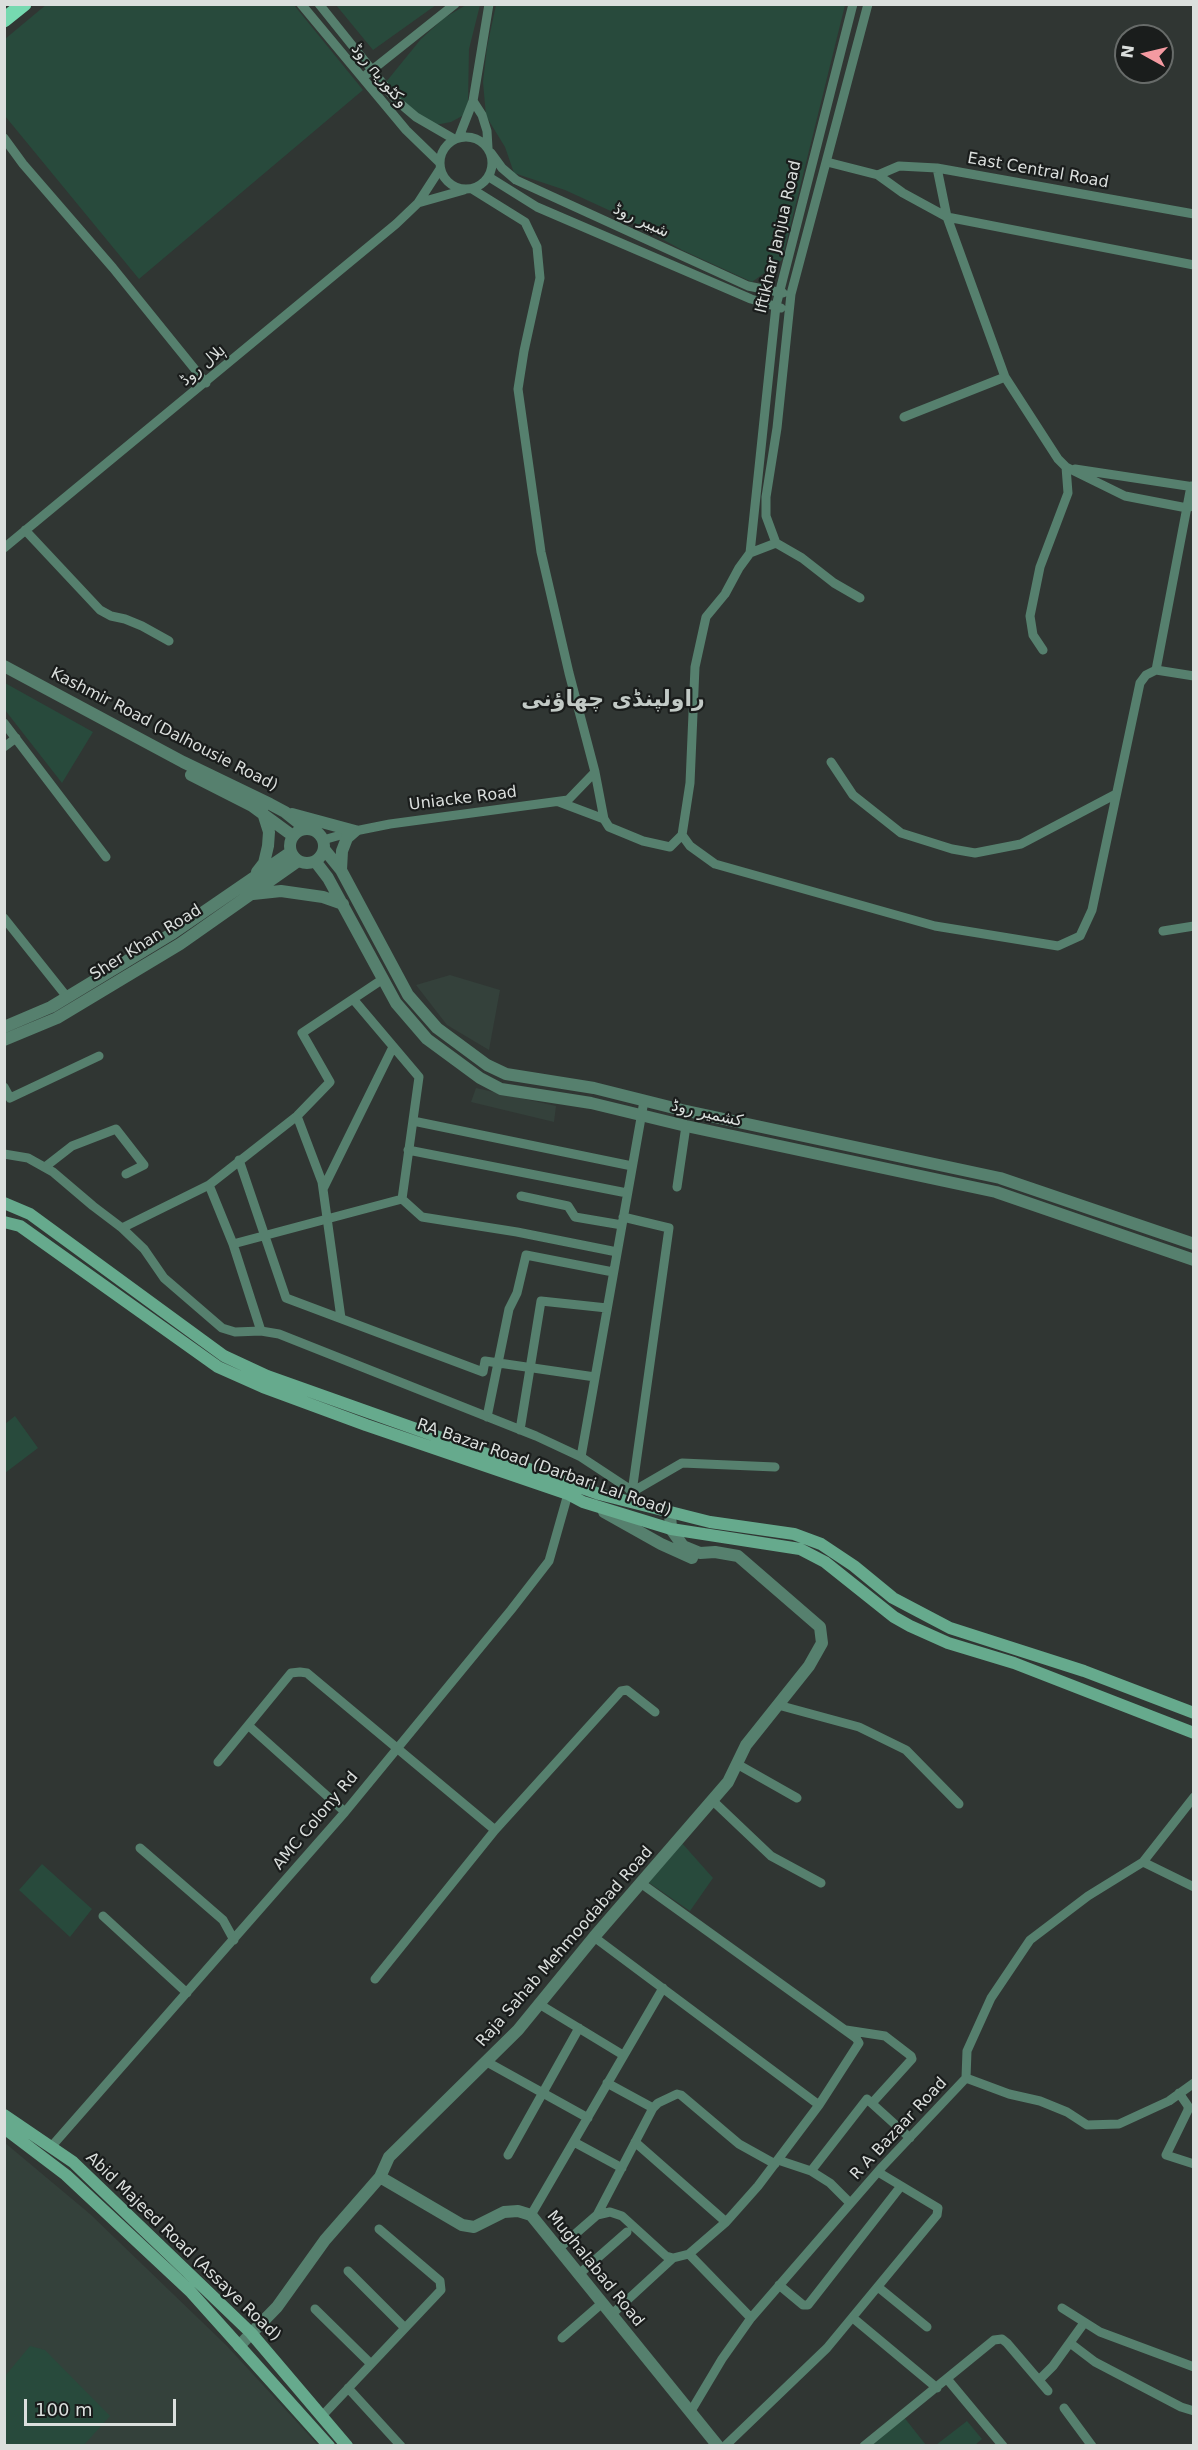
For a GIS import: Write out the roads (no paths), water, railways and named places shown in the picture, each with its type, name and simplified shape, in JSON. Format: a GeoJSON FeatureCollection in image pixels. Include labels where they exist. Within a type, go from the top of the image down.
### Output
{"type":"FeatureCollection","features":[{"type":"Feature","properties":{"kind":"highway"},"geometry":{"type":"LineString","coordinates":[[4,20],[24,4]]}},
{"type":"Feature","properties":{"kind":"main road","name":"RA Bazar Road (Darbari Lal Road)"},"geometry":{"type":"LineString","coordinates":[[4,1203],[30,1214],[224,1356],[267,1376],[598,1494],[710,1522],[794,1534],[821,1544],[854,1566],[893,1598],[950,1628],[1084,1671],[1194,1713]]}},
{"type":"Feature","properties":{"kind":"main road","name":"RA Bazar Road (Darbari Lal Road)"},"geometry":{"type":"LineString","coordinates":[[5,1222],[20,1226],[218,1366],[262,1387],[568,1494],[583,1502],[671,1529],[800,1549],[825,1562],[894,1617],[910,1626],[948,1643],[1014,1663],[1194,1733]]}},
{"type":"Feature","properties":{"kind":"main road","name":"Abid Majeed Road (Assaye Road)"},"geometry":{"type":"LineString","coordinates":[[4,2115],[73,2162],[251,2333],[347,2445]]}},
{"type":"Feature","properties":{"kind":"main road","name":"Abid Majeed Road (Assaye Road)"},"geometry":{"type":"LineString","coordinates":[[4,2128],[66,2175],[190,2291],[329,2445]]}},
{"type":"Feature","properties":{"kind":"street","name":"وکٹوریہ روڈ"},"geometry":{"type":"LineString","coordinates":[[301,4],[362,79],[439,166]]}},
{"type":"Feature","properties":{"kind":"street","name":"وکٹوریہ روڈ"},"geometry":{"type":"LineString","coordinates":[[320,4],[396,100],[416,117],[456,138]]}},
{"type":"Feature","properties":{"kind":"street"},"geometry":{"type":"LineString","coordinates":[[362,79],[455,4]]}},
{"type":"Feature","properties":{"kind":"street"},"geometry":{"type":"LineString","coordinates":[[489,4],[473,101],[456,138],[441,153],[439,166],[448,184],[468,190],[525,222],[532,232],[537,247],[540,278],[518,389],[541,552],[568,673],[595,771],[604,819],[609,827],[643,841],[670,847],[682,835],[690,783],[695,667],[706,617],[725,594],[739,567],[750,553],[776,543],[860,598]]}},
{"type":"Feature","properties":{"kind":"street"},"geometry":{"type":"LineString","coordinates":[[854,4],[861,30]]}},
{"type":"Feature","properties":{"kind":"street","name":"Iftikhar Janjua Road"},"geometry":{"type":"LineString","coordinates":[[750,553],[776,306],[854,4]]}},
{"type":"Feature","properties":{"kind":"street","name":"Iftikhar Janjua Road"},"geometry":{"type":"LineString","coordinates":[[776,543],[766,516],[766,496],[777,428],[791,294],[868,4]]}},
{"type":"Feature","properties":{"kind":"street"},"geometry":{"type":"LineString","coordinates":[[468,190],[482,185],[489,177],[493,165],[482,115],[473,101]]}},
{"type":"Feature","properties":{"kind":"street"},"geometry":{"type":"LineString","coordinates":[[456,138],[470,136],[480,140],[489,150]]}},
{"type":"Feature","properties":{"kind":"street"},"geometry":{"type":"LineString","coordinates":[[4,138],[16,156],[114,268],[206,383]]}},
{"type":"Feature","properties":{"kind":"street","name":"شبیر روڈ"},"geometry":{"type":"LineString","coordinates":[[489,150],[502,168],[516,180],[748,286],[791,294]]}},
{"type":"Feature","properties":{"kind":"street"},"geometry":{"type":"LineString","coordinates":[[827,162],[878,175],[903,193],[947,217],[1194,265]]}},
{"type":"Feature","properties":{"kind":"street","name":"ہلال روڈ"},"geometry":{"type":"LineString","coordinates":[[4,548],[206,383],[418,203],[439,166]]}},
{"type":"Feature","properties":{"kind":"street","name":"East Central Road"},"geometry":{"type":"LineString","coordinates":[[878,175],[898,166],[937,168],[1194,214]]}},
{"type":"Feature","properties":{"kind":"street"},"geometry":{"type":"LineString","coordinates":[[937,168],[947,217],[1005,377],[1058,459],[1066,467],[1125,496],[1190,506]]}},
{"type":"Feature","properties":{"kind":"street","name":"شبیر روڈ"},"geometry":{"type":"LineString","coordinates":[[489,177],[537,207],[751,299],[789,311]]}},
{"type":"Feature","properties":{"kind":"street","name":"ہلال روڈ"},"geometry":{"type":"LineString","coordinates":[[418,203],[468,190]]}},
{"type":"Feature","properties":{"kind":"street"},"geometry":{"type":"LineString","coordinates":[[904,417],[1005,377]]}},
{"type":"Feature","properties":{"kind":"street"},"geometry":{"type":"LineString","coordinates":[[1066,467],[1192,486],[1190,506],[1156,670]]}},
{"type":"Feature","properties":{"kind":"street"},"geometry":{"type":"LineString","coordinates":[[1043,650],[1033,635],[1030,616],[1040,567],[1068,493],[1066,467]]}},
{"type":"Feature","properties":{"kind":"street"},"geometry":{"type":"LineString","coordinates":[[25,530],[100,609],[111,616],[142,626],[169,641]]}},
{"type":"Feature","properties":{"kind":"street","name":"Kashmir Road (Dalhousie Road)"},"geometry":{"type":"LineString","coordinates":[[4,666],[183,762],[285,812],[305,828]]}},
{"type":"Feature","properties":{"kind":"street"},"geometry":{"type":"LineString","coordinates":[[682,835],[690,846],[715,864],[935,926],[1058,946],[1080,936],[1092,910],[1140,683],[1146,675],[1156,670],[1194,676]]}},
{"type":"Feature","properties":{"kind":"street","name":"Kashmir Road (Dalhousie Road)"},"geometry":{"type":"LineString","coordinates":[[4,675],[263,813],[293,836]]}},
{"type":"Feature","properties":{"kind":"street"},"geometry":{"type":"LineString","coordinates":[[4,723],[106,857]]}},
{"type":"Feature","properties":{"kind":"street"},"geometry":{"type":"LineString","coordinates":[[4,747],[16,738]]}},
{"type":"Feature","properties":{"kind":"street"},"geometry":{"type":"LineString","coordinates":[[831,762],[853,795],[901,833],[952,849],[975,853],[1021,844],[1116,794]]}},
{"type":"Feature","properties":{"kind":"street","name":"Uniacke Road"},"geometry":{"type":"LineString","coordinates":[[324,845],[355,831],[568,800],[595,771]]}},
{"type":"Feature","properties":{"kind":"street"},"geometry":{"type":"LineString","coordinates":[[558,802],[604,819]]}},
{"type":"Feature","properties":{"kind":"street"},"geometry":{"type":"LineString","coordinates":[[285,812],[355,831]]}},
{"type":"Feature","properties":{"kind":"street"},"geometry":{"type":"LineString","coordinates":[[253,877],[264,863],[268,846],[269,832],[263,813]]}},
{"type":"Feature","properties":{"kind":"street"},"geometry":{"type":"LineString","coordinates":[[305,828],[316,831],[324,845],[321,856],[308,863],[295,856],[290,843],[293,836],[305,828]]}},
{"type":"Feature","properties":{"kind":"street"},"geometry":{"type":"LineString","coordinates":[[340,870],[347,838],[355,831]]}},
{"type":"Feature","properties":{"kind":"street","name":"کشمیر روڈ"},"geometry":{"type":"LineString","coordinates":[[324,845],[408,994],[437,1028],[488,1065],[506,1074],[594,1088],[682,1110],[1000,1178],[1194,1244]]}},
{"type":"Feature","properties":{"kind":"street","name":"Sher Khan Road"},"geometry":{"type":"LineString","coordinates":[[4,1027],[51,1007],[173,933],[253,877],[295,856]]}},
{"type":"Feature","properties":{"kind":"street","name":"Sher Khan Road"},"geometry":{"type":"LineString","coordinates":[[4,1040],[57,1018],[180,944],[249,895],[295,856]]}},
{"type":"Feature","properties":{"kind":"street","name":"کشمیر روڈ"},"geometry":{"type":"LineString","coordinates":[[315,861],[343,904],[396,1003],[427,1039],[480,1078],[501,1089],[591,1103],[682,1125],[996,1192],[1194,1260]]}},
{"type":"Feature","properties":{"kind":"street"},"geometry":{"type":"LineString","coordinates":[[249,895],[281,891],[323,897],[343,904]]}},
{"type":"Feature","properties":{"kind":"street"},"geometry":{"type":"LineString","coordinates":[[4,918],[67,997]]}},
{"type":"Feature","properties":{"kind":"street"},"geometry":{"type":"LineString","coordinates":[[1163,931],[1194,926]]}},
{"type":"Feature","properties":{"kind":"street"},"geometry":{"type":"LineString","coordinates":[[122,1227],[209,1185],[297,1116],[330,1082],[303,1033],[383,979]]}},
{"type":"Feature","properties":{"kind":"street"},"geometry":{"type":"LineString","coordinates":[[353,999],[419,1077],[402,1199]]}},
{"type":"Feature","properties":{"kind":"street"},"geometry":{"type":"LineString","coordinates":[[323,1189],[393,1047]]}},
{"type":"Feature","properties":{"kind":"street"},"geometry":{"type":"LineString","coordinates":[[4,1087],[10,1098],[99,1056]]}},
{"type":"Feature","properties":{"kind":"street"},"geometry":{"type":"LineString","coordinates":[[581,1457],[644,1101]]}},
{"type":"Feature","properties":{"kind":"street"},"geometry":{"type":"LineString","coordinates":[[677,1187],[682,1110]]}},
{"type":"Feature","properties":{"kind":"street"},"geometry":{"type":"LineString","coordinates":[[297,1116],[323,1189],[340,1318]]}},
{"type":"Feature","properties":{"kind":"street"},"geometry":{"type":"LineString","coordinates":[[412,1121],[632,1166]]}},
{"type":"Feature","properties":{"kind":"street"},"geometry":{"type":"LineString","coordinates":[[45,1167],[72,1146],[116,1129],[144,1165],[126,1174]]}},
{"type":"Feature","properties":{"kind":"street"},"geometry":{"type":"LineString","coordinates":[[787,1148],[790,1133]]}},
{"type":"Feature","properties":{"kind":"street"},"geometry":{"type":"LineString","coordinates":[[819,1155],[822,1140]]}},
{"type":"Feature","properties":{"kind":"street"},"geometry":{"type":"LineString","coordinates":[[408,1150],[627,1193]]}},
{"type":"Feature","properties":{"kind":"street"},"geometry":{"type":"LineString","coordinates":[[4,1154],[28,1158],[45,1167],[122,1227],[144,1249],[164,1278],[222,1328],[235,1332],[261,1331],[279,1334],[520,1430],[581,1457],[632,1492],[644,1506]]}},
{"type":"Feature","properties":{"kind":"street"},"geometry":{"type":"LineString","coordinates":[[239,1160],[286,1298],[483,1372],[484,1361],[595,1377]]}},
{"type":"Feature","properties":{"kind":"street"},"geometry":{"type":"LineString","coordinates":[[209,1185],[233,1244],[261,1331]]}},
{"type":"Feature","properties":{"kind":"street"},"geometry":{"type":"LineString","coordinates":[[1036,1207],[1041,1193]]}},
{"type":"Feature","properties":{"kind":"street"},"geometry":{"type":"LineString","coordinates":[[520,1196],[568,1206],[575,1217],[669,1228],[632,1492]]}},
{"type":"Feature","properties":{"kind":"street"},"geometry":{"type":"LineString","coordinates":[[233,1244],[402,1199]]}},
{"type":"Feature","properties":{"kind":"street"},"geometry":{"type":"LineString","coordinates":[[402,1199],[422,1217],[517,1232],[617,1252]]}},
{"type":"Feature","properties":{"kind":"street"},"geometry":{"type":"LineString","coordinates":[[1137,1242],[1142,1228]]}},
{"type":"Feature","properties":{"kind":"street"},"geometry":{"type":"LineString","coordinates":[[487,1417],[500,1363],[509,1309],[517,1293],[526,1255],[613,1272]]}},
{"type":"Feature","properties":{"kind":"street"},"geometry":{"type":"LineString","coordinates":[[520,1430],[541,1300],[607,1308]]}},
{"type":"Feature","properties":{"kind":"street"},"geometry":{"type":"LineString","coordinates":[[632,1492],[682,1463],[775,1467]]}},
{"type":"Feature","properties":{"kind":"street","name":"AMC Colony Rd"},"geometry":{"type":"LineString","coordinates":[[51,2147],[345,1812],[549,1561],[568,1494]]}},
{"type":"Feature","properties":{"kind":"street"},"geometry":{"type":"LineString","coordinates":[[583,1502],[634,1527],[661,1544],[696,1559],[744,1561]]}},
{"type":"Feature","properties":{"kind":"street"},"geometry":{"type":"LineString","coordinates":[[670,1513],[671,1529],[683,1546],[689,1550],[700,1553],[726,1553],[738,1556],[744,1561]]}},
{"type":"Feature","properties":{"kind":"street","name":"Raja Sahab Mehmoodabad Road"},"geometry":{"type":"LineString","coordinates":[[239,2346],[277,2307],[325,2240],[380,2177],[389,2157],[487,2062],[728,1782],[746,1745],[809,1665],[822,1643],[820,1627],[744,1561]]}},
{"type":"Feature","properties":{"kind":"street"},"geometry":{"type":"LineString","coordinates":[[218,1762],[291,1673],[300,1671],[307,1673],[495,1830]]}},
{"type":"Feature","properties":{"kind":"street"},"geometry":{"type":"LineString","coordinates":[[375,1979],[495,1830],[621,1691],[627,1690],[655,1712]]}},
{"type":"Feature","properties":{"kind":"street"},"geometry":{"type":"LineString","coordinates":[[778,1704],[859,1727],[906,1750],[959,1804]]}},
{"type":"Feature","properties":{"kind":"street"},"geometry":{"type":"LineString","coordinates":[[249,1726],[345,1812]]}},
{"type":"Feature","properties":{"kind":"street"},"geometry":{"type":"LineString","coordinates":[[737,1764],[797,1798]]}},
{"type":"Feature","properties":{"kind":"street","name":"R A Bazaar Road"},"geometry":{"type":"LineString","coordinates":[[691,2411],[722,2359],[778,2285],[878,2172],[966,2078],[967,2050],[991,1998],[1030,1940],[1088,1896],[1143,1862],[1194,1797]]}},
{"type":"Feature","properties":{"kind":"street"},"geometry":{"type":"LineString","coordinates":[[712,1800],[771,1856],[821,1882]]}},
{"type":"Feature","properties":{"kind":"street"},"geometry":{"type":"LineString","coordinates":[[140,1848],[223,1920],[234,1940]]}},
{"type":"Feature","properties":{"kind":"street"},"geometry":{"type":"LineString","coordinates":[[1143,1862],[1194,1887]]}},
{"type":"Feature","properties":{"kind":"street"},"geometry":{"type":"LineString","coordinates":[[610,2315],[673,2258],[689,2254],[726,2222],[776,2162],[819,2105],[859,2043],[844,2029],[642,1884]]}},
{"type":"Feature","properties":{"kind":"street"},"geometry":{"type":"LineString","coordinates":[[103,1916],[187,1993]]}},
{"type":"Feature","properties":{"kind":"street"},"geometry":{"type":"LineString","coordinates":[[594,1937],[819,2105]]}},
{"type":"Feature","properties":{"kind":"street"},"geometry":{"type":"LineString","coordinates":[[531,2215],[663,1988]]}},
{"type":"Feature","properties":{"kind":"street"},"geometry":{"type":"LineString","coordinates":[[539,2004],[623,2055]]}},
{"type":"Feature","properties":{"kind":"street"},"geometry":{"type":"LineString","coordinates":[[508,2155],[579,2028]]}},
{"type":"Feature","properties":{"kind":"street"},"geometry":{"type":"LineString","coordinates":[[844,2029],[885,2036],[911,2056],[912,2059],[873,2102]]}},
{"type":"Feature","properties":{"kind":"street"},"geometry":{"type":"LineString","coordinates":[[487,2062],[588,2118]]}},
{"type":"Feature","properties":{"kind":"street"},"geometry":{"type":"LineString","coordinates":[[966,2078],[1009,2094],[1040,2101],[1067,2112],[1087,2125],[1119,2124],[1169,2101],[1194,2083]]}},
{"type":"Feature","properties":{"kind":"street"},"geometry":{"type":"LineString","coordinates":[[607,2083],[652,2108]]}},
{"type":"Feature","properties":{"kind":"street"},"geometry":{"type":"LineString","coordinates":[[1179,2093],[1188,2106],[1188,2110],[1166,2155],[1194,2164]]}},
{"type":"Feature","properties":{"kind":"street"},"geometry":{"type":"LineString","coordinates":[[558,2249],[597,2215],[652,2108],[657,2103],[677,2094],[681,2094],[739,2144],[776,2162],[811,2171],[830,2183],[850,2203]]}},
{"type":"Feature","properties":{"kind":"street"},"geometry":{"type":"LineString","coordinates":[[811,2171],[864,2101],[873,2102],[910,2138]]}},
{"type":"Feature","properties":{"kind":"street"},"geometry":{"type":"LineString","coordinates":[[574,2142],[622,2168]]}},
{"type":"Feature","properties":{"kind":"street"},"geometry":{"type":"LineString","coordinates":[[635,2142],[726,2222]]}},
{"type":"Feature","properties":{"kind":"street"},"geometry":{"type":"LineString","coordinates":[[725,2445],[806,2370],[853,2318],[939,2211],[938,2208],[878,2172]]}},
{"type":"Feature","properties":{"kind":"street","name":"Mughalabad Road"},"geometry":{"type":"LineString","coordinates":[[380,2177],[462,2225],[474,2227],[504,2212],[518,2211],[531,2215],[601,2304],[718,2445]]}},
{"type":"Feature","properties":{"kind":"street"},"geometry":{"type":"LineString","coordinates":[[778,2285],[802,2306],[808,2305],[901,2186]]}},
{"type":"Feature","properties":{"kind":"street"},"geometry":{"type":"LineString","coordinates":[[597,2215],[610,2212],[622,2216],[666,2256],[673,2258]]}},
{"type":"Feature","properties":{"kind":"street"},"geometry":{"type":"LineString","coordinates":[[322,2416],[441,2290],[440,2281],[379,2229]]}},
{"type":"Feature","properties":{"kind":"street"},"geometry":{"type":"LineString","coordinates":[[578,2275],[627,2232]]}},
{"type":"Feature","properties":{"kind":"street"},"geometry":{"type":"LineString","coordinates":[[689,2254],[751,2318]]}},
{"type":"Feature","properties":{"kind":"street"},"geometry":{"type":"LineString","coordinates":[[348,2271],[405,2328]]}},
{"type":"Feature","properties":{"kind":"street"},"geometry":{"type":"LineString","coordinates":[[878,2287],[927,2326]]}},
{"type":"Feature","properties":{"kind":"street"},"geometry":{"type":"LineString","coordinates":[[562,2338],[601,2304]]}},
{"type":"Feature","properties":{"kind":"street"},"geometry":{"type":"LineString","coordinates":[[1062,2308],[1084,2323],[1125,2343],[1194,2367]]}},
{"type":"Feature","properties":{"kind":"street"},"geometry":{"type":"LineString","coordinates":[[315,2309],[371,2364]]}},
{"type":"Feature","properties":{"kind":"street"},"geometry":{"type":"LineString","coordinates":[[853,2318],[937,2388]]}},
{"type":"Feature","properties":{"kind":"street"},"geometry":{"type":"LineString","coordinates":[[1038,2380],[1053,2366],[1084,2323]]}},
{"type":"Feature","properties":{"kind":"street"},"geometry":{"type":"LineString","coordinates":[[864,2445],[948,2380],[994,2340],[1002,2339],[1048,2391]]}},
{"type":"Feature","properties":{"kind":"street"},"geometry":{"type":"LineString","coordinates":[[1070,2343],[1095,2362],[1181,2407],[1194,2411]]}},
{"type":"Feature","properties":{"kind":"street"},"geometry":{"type":"LineString","coordinates":[[948,2380],[1003,2445]]}},
{"type":"Feature","properties":{"kind":"street"},"geometry":{"type":"LineString","coordinates":[[348,2388],[401,2445]]}},
{"type":"Feature","properties":{"kind":"street"},"geometry":{"type":"LineString","coordinates":[[1064,2408],[1092,2445]]}},
{"type":"Feature","properties":{"kind":"district","name":"راولپنڈی چھاؤنی"},"geometry":{"type":"Point","coordinates":[613,700]}}]}
